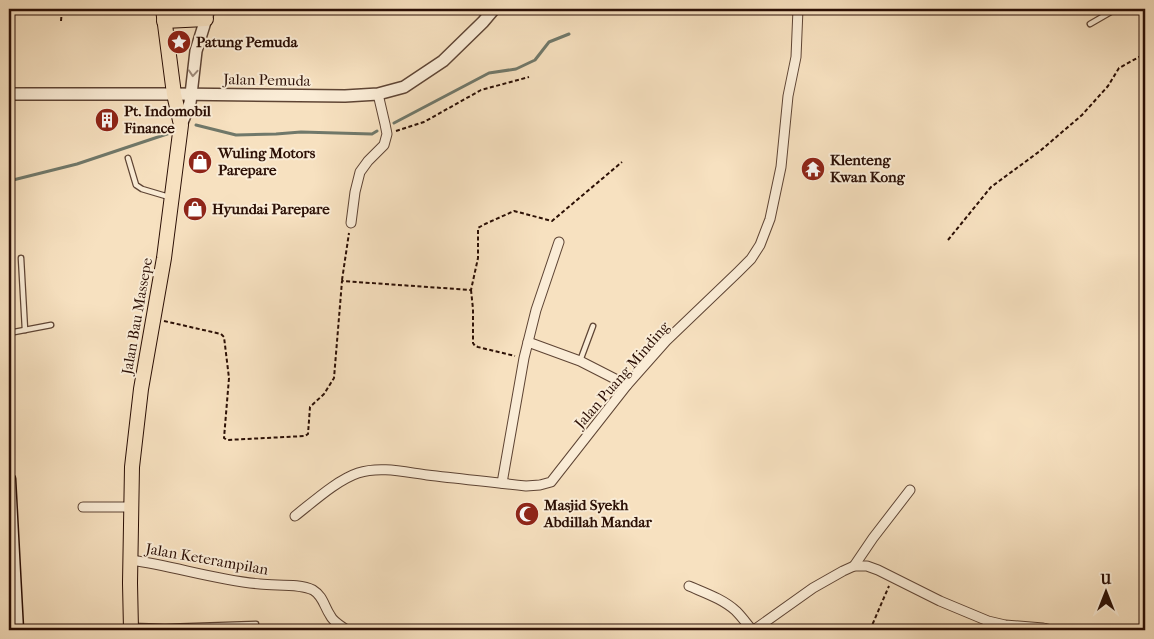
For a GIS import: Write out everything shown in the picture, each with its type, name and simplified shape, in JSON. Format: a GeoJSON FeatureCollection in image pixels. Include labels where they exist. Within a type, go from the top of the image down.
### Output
{"type":"FeatureCollection","features":[{"type":"Feature","properties":{"kind":"highway"},"geometry":{"type":"LineString","coordinates":[[163,15],[207,14]]}},
{"type":"Feature","properties":{"kind":"highway","name":"Jalan Bau Massepe"},"geometry":{"type":"LineString","coordinates":[[131,628],[132,467],[141,389],[164,258],[181,125],[174,94],[163,15]]}},
{"type":"Feature","properties":{"kind":"main road"},"geometry":{"type":"LineString","coordinates":[[9,479],[17,630]]}},
{"type":"Feature","properties":{"kind":"street","name":"Jalan Pemuda"},"geometry":{"type":"LineString","coordinates":[[9,94],[345,96],[378,94],[404,87],[443,61],[494,9]]}},
{"type":"Feature","properties":{"kind":"street","name":"Jalan Puang Minding"},"geometry":{"type":"LineString","coordinates":[[295,516],[338,484],[360,472],[396,470],[526,486],[540,486],[551,482],[627,385],[666,341],[751,259],[760,245],[770,219],[781,167],[788,96],[796,57],[798,9]]}},
{"type":"Feature","properties":{"kind":"street"},"geometry":{"type":"LineString","coordinates":[[181,125],[190,103],[196,51],[207,14]]}},
{"type":"Feature","properties":{"kind":"street"},"geometry":{"type":"LineString","coordinates":[[351,223],[360,172],[384,145],[387,134],[378,94]]}},
{"type":"Feature","properties":{"kind":"street"},"geometry":{"type":"LineString","coordinates":[[502,483],[524,358],[536,310],[559,242]]}},
{"type":"Feature","properties":{"kind":"street"},"geometry":{"type":"LineString","coordinates":[[528,342],[580,361],[627,385]]}},
{"type":"Feature","properties":{"kind":"street"},"geometry":{"type":"LineString","coordinates":[[689,586],[727,604],[753,630],[813,588],[854,566],[910,490]]}},
{"type":"Feature","properties":{"kind":"street"},"geometry":{"type":"LineString","coordinates":[[83,507],[131,507]]}},
{"type":"Feature","properties":{"kind":"street","name":"Jalan Keterampilan"},"geometry":{"type":"LineString","coordinates":[[131,560],[222,579],[305,587],[313,590],[320,596],[330,616],[347,630]]}},
{"type":"Feature","properties":{"kind":"street"},"geometry":{"type":"LineString","coordinates":[[854,566],[868,566],[878,570],[940,601],[988,621],[1005,625],[1052,630]]}},
{"type":"Feature","properties":{"kind":"lane"},"geometry":{"type":"LineString","coordinates":[[1090,24],[1116,9]]}},
{"type":"Feature","properties":{"kind":"lane"},"geometry":{"type":"LineString","coordinates":[[128,158],[136,185],[142,189],[172,198]]}},
{"type":"Feature","properties":{"kind":"lane"},"geometry":{"type":"LineString","coordinates":[[21,258],[25,330]]}},
{"type":"Feature","properties":{"kind":"lane"},"geometry":{"type":"LineString","coordinates":[[9,333],[51,325]]}},
{"type":"Feature","properties":{"kind":"lane"},"geometry":{"type":"LineString","coordinates":[[580,361],[593,326]]}},
{"type":"Feature","properties":{"kind":"lane"},"geometry":{"type":"LineString","coordinates":[[131,628],[256,624]]}},
{"type":"Feature","properties":{"kind":"path"},"geometry":{"type":"LineString","coordinates":[[61,21],[62,9]]}},
{"type":"Feature","properties":{"kind":"path"},"geometry":{"type":"LineString","coordinates":[[948,240],[991,188],[1040,151],[1082,115],[1108,86],[1119,68],[1139,57],[1145,56]]}},
{"type":"Feature","properties":{"kind":"path"},"geometry":{"type":"LineString","coordinates":[[387,134],[424,122],[481,90],[529,77]]}},
{"type":"Feature","properties":{"kind":"path"},"geometry":{"type":"LineString","coordinates":[[524,358],[475,346],[473,343],[474,308],[471,290],[478,258],[478,228],[514,211],[552,221],[622,162]]}},
{"type":"Feature","properties":{"kind":"path"},"geometry":{"type":"LineString","coordinates":[[153,318],[221,334],[224,338],[229,378],[225,439],[305,436],[308,434],[310,407],[324,394],[334,378],[342,281],[351,223]]}},
{"type":"Feature","properties":{"kind":"path"},"geometry":{"type":"LineString","coordinates":[[342,281],[471,290]]}},
{"type":"Feature","properties":{"kind":"path"},"geometry":{"type":"LineString","coordinates":[[870,630],[892,577]]}},
{"type":"Feature","properties":{"kind":"waterway"},"geometry":{"type":"LineString","coordinates":[[394,123],[489,73],[516,69],[535,60],[549,42],[569,34]]}},
{"type":"Feature","properties":{"kind":"waterway"},"geometry":{"type":"LineString","coordinates":[[196,125],[236,135],[301,132],[372,134],[377,131]]}},
{"type":"Feature","properties":{"kind":"waterway"},"geometry":{"type":"LineString","coordinates":[[9,181],[77,164],[170,133]]}},
{"type":"Feature","properties":{"kind":"place","name":"Patung Pemuda"},"geometry":{"type":"Point","coordinates":[179,42]}},
{"type":"Feature","properties":{"kind":"place","name":"Pt. Indomobil Finance"},"geometry":{"type":"Point","coordinates":[107,120]}},
{"type":"Feature","properties":{"kind":"place","name":"Wuling Motors Parepare"},"geometry":{"type":"Point","coordinates":[200,162]}},
{"type":"Feature","properties":{"kind":"place","name":"Klenteng Kwan Kong"},"geometry":{"type":"Point","coordinates":[813,169]}},
{"type":"Feature","properties":{"kind":"place","name":"Hyundai Parepare"},"geometry":{"type":"Point","coordinates":[195,209]}},
{"type":"Feature","properties":{"kind":"place","name":"Masjid Syekh Abdillah Mandar"},"geometry":{"type":"Point","coordinates":[527,514]}}]}
